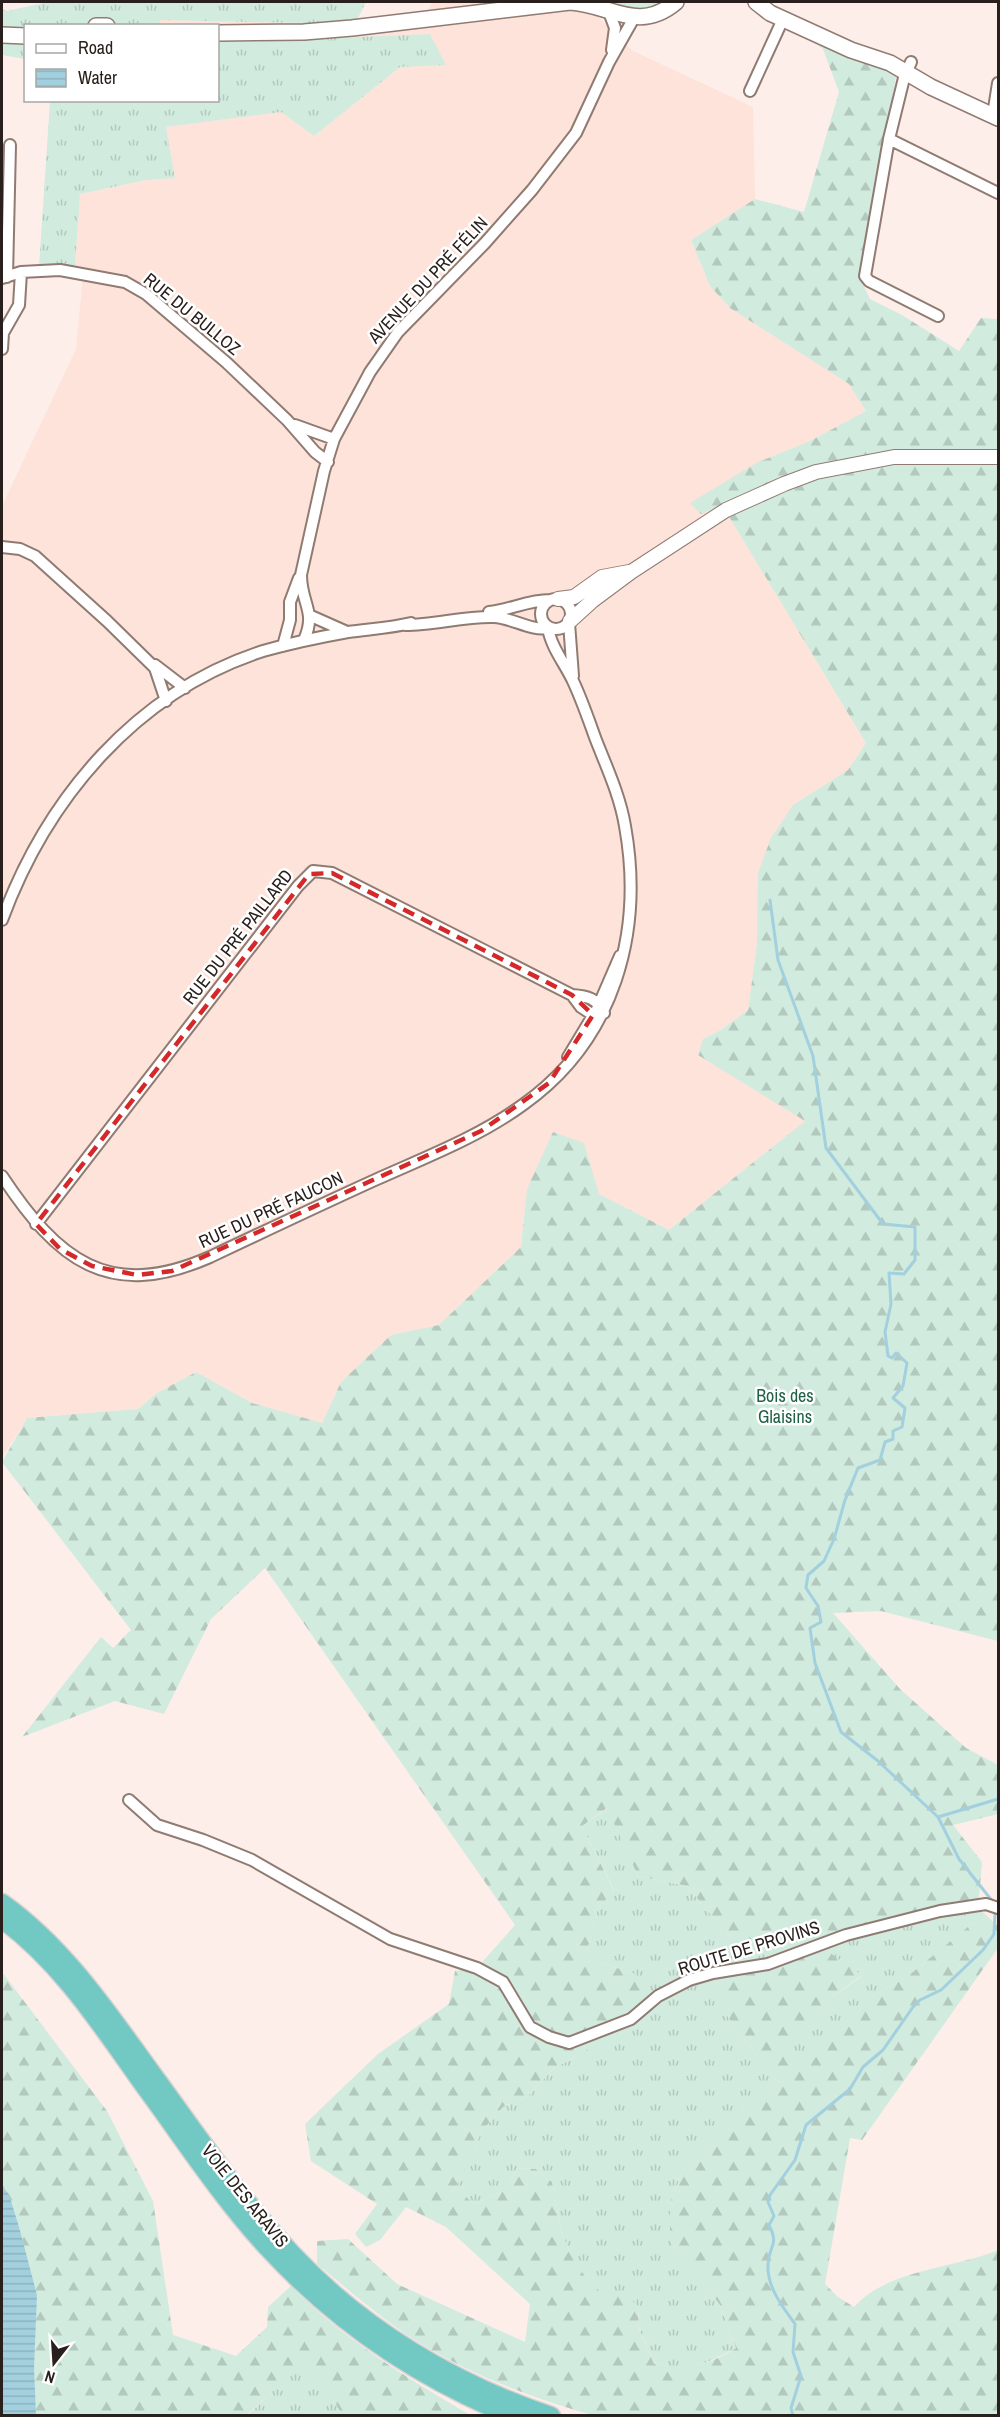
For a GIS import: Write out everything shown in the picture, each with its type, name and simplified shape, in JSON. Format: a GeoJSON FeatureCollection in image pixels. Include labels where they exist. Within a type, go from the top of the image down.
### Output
{"type":"FeatureCollection","features":[{"type":"Feature","properties":{"kind":"highway","name":"VOIE DES ARAVIS"},"geometry":{"type":"LineString","coordinates":[[2,1903],[28,1923],[62,1955],[254,2211],[318,2280],[367,2320],[435,2365],[503,2398],[551,2415]]}},
{"type":"Feature","properties":{"kind":"highway","name":"VOIE DES ARAVIS"},"geometry":{"type":"LineString","coordinates":[[2,1919],[34,1946],[70,1985],[225,2196],[289,2270],[334,2312],[395,2356],[443,2384],[512,2415]]}},
{"type":"Feature","properties":{"kind":"main road"},"geometry":{"type":"LineString","coordinates":[[524,9],[546,2]]}},
{"type":"Feature","properties":{"kind":"main road"},"geometry":{"type":"LineString","coordinates":[[219,33],[304,32],[524,9],[570,2],[602,7],[635,16],[656,14],[676,2]]}},
{"type":"Feature","properties":{"kind":"main road"},"geometry":{"type":"LineString","coordinates":[[756,2],[783,19],[836,41],[890,52],[961,100],[996,117]]}},
{"type":"Feature","properties":{"kind":"main road"},"geometry":{"type":"LineString","coordinates":[[2,35],[24,36]]}},
{"type":"Feature","properties":{"kind":"street","name":"AVENUE DU PRÉ FÉLIN"},"geometry":{"type":"LineString","coordinates":[[602,7],[615,28],[609,62]]}},
{"type":"Feature","properties":{"kind":"street","name":"AVENUE DU PRÉ FÉLIN"},"geometry":{"type":"LineString","coordinates":[[283,646],[290,620],[290,602],[301,575],[334,440],[364,381],[398,332],[494,234],[576,133],[609,62],[635,16]]}},
{"type":"Feature","properties":{"kind":"street"},"geometry":{"type":"LineString","coordinates":[[750,91],[783,19]]}},
{"type":"Feature","properties":{"kind":"street"},"geometry":{"type":"LineString","coordinates":[[909,67],[889,139],[865,276],[869,281],[938,316]]}},
{"type":"Feature","properties":{"kind":"street"},"geometry":{"type":"LineString","coordinates":[[996,117],[999,83]]}},
{"type":"Feature","properties":{"kind":"street"},"geometry":{"type":"LineString","coordinates":[[889,139],[999,193]]}},
{"type":"Feature","properties":{"kind":"street","name":"RUE DU BULLOZ"},"geometry":{"type":"LineString","coordinates":[[10,145],[4,278],[21,272],[60,270],[125,282],[146,294],[169,313],[287,420],[315,452],[328,462]]}},
{"type":"Feature","properties":{"kind":"street"},"geometry":{"type":"LineString","coordinates":[[2,349],[3,333],[19,305],[21,272]]}},
{"type":"Feature","properties":{"kind":"street","name":"RUE DU BULLOZ"},"geometry":{"type":"LineString","coordinates":[[287,420],[301,429],[334,440]]}},
{"type":"Feature","properties":{"kind":"street"},"geometry":{"type":"LineString","coordinates":[[405,625],[430,625],[490,617],[508,619],[536,629],[557,630],[631,572],[726,510],[816,471],[894,457],[999,457]]}},
{"type":"Feature","properties":{"kind":"street"},"geometry":{"type":"LineString","coordinates":[[2,547],[20,549],[35,556],[150,661],[185,688]]}},
{"type":"Feature","properties":{"kind":"street"},"geometry":{"type":"LineString","coordinates":[[2,920],[37,841],[69,792],[103,752],[185,688],[231,665],[304,640],[405,625],[430,618],[503,610],[532,601],[574,597],[602,577],[631,572]]}},
{"type":"Feature","properties":{"kind":"street","name":"AVENUE DU PRÉ FÉLIN"},"geometry":{"type":"LineString","coordinates":[[301,575],[301,589],[311,616]]}},
{"type":"Feature","properties":{"kind":"street"},"geometry":{"type":"LineString","coordinates":[[548,628],[542,621],[540,612],[543,605],[554,600],[568,606],[569,622]]}},
{"type":"Feature","properties":{"kind":"street"},"geometry":{"type":"LineString","coordinates":[[304,640],[311,616],[347,633]]}},
{"type":"Feature","properties":{"kind":"street"},"geometry":{"type":"LineString","coordinates":[[290,620],[304,640]]}},
{"type":"Feature","properties":{"kind":"street","name":"RUE DU PRÉ FAUCON"},"geometry":{"type":"LineString","coordinates":[[569,622],[574,683]]}},
{"type":"Feature","properties":{"kind":"street","name":"RUE DU PRÉ FAUCON"},"geometry":{"type":"LineString","coordinates":[[2,1176],[36,1224],[68,1254],[103,1269],[138,1275],[183,1268],[481,1131],[526,1103],[563,1068],[599,1010],[624,948],[631,891],[625,825],[618,797],[574,683],[550,638],[548,628]]}},
{"type":"Feature","properties":{"kind":"street"},"geometry":{"type":"LineString","coordinates":[[150,661],[160,678],[166,701]]}},
{"type":"Feature","properties":{"kind":"street","name":"RUE DU PRÉ PAILLARD"},"geometry":{"type":"LineString","coordinates":[[36,1224],[298,886],[314,872],[332,873],[572,995],[581,1007],[599,1010]]}},
{"type":"Feature","properties":{"kind":"street","name":"ROUTE DE PROVINS"},"geometry":{"type":"LineString","coordinates":[[129,1800],[157,1825],[203,1840],[252,1860],[390,1939],[477,1968],[503,1982],[530,2027],[549,2037],[569,2043],[631,2019],[658,1996],[689,1980],[713,1973],[768,1964],[846,1935],[940,1911],[986,1904],[999,1908]]}},
{"type":"Feature","properties":{"kind":"highlighted area"},"geometry":{"type":"Polygon","coordinates":[[[332,873],[572,995],[593,1015],[549,1083],[481,1131],[172,1271],[137,1275],[92,1266],[60,1249],[36,1224],[309,874],[332,873]]]}},
{"type":"Feature","properties":{"kind":"shaded area"},"geometry":{"type":"Polygon","coordinates":[[[432,2],[583,2],[633,51],[753,107],[755,199],[691,240],[710,286],[730,308],[849,384],[866,411],[810,441],[758,462],[722,504],[866,743],[848,770],[793,805],[757,924],[757,944],[748,1010],[721,1030],[703,1039],[805,1121],[669,1230],[598,1194],[584,1143],[527,1189],[521,1247],[439,1325],[391,1335],[341,1382],[322,1423],[252,1403],[196,1372],[157,1393],[138,1409],[27,1418],[2,1458],[2,506],[76,349],[83,275],[75,266],[80,194],[146,180],[175,178],[166,127],[281,112],[314,136],[400,67],[445,65],[430,34],[240,42],[219,40],[219,24],[159,24],[160,20],[355,24],[423,20],[432,2]]]}},
{"type":"Feature","properties":{"kind":"green space"},"geometry":{"type":"Polygon","coordinates":[[[48,2],[366,2],[355,24],[160,20],[159,24],[24,24],[24,59],[2,55],[2,9],[7,11],[48,2]]]}},
{"type":"Feature","properties":{"kind":"green space"},"geometry":{"type":"Polygon","coordinates":[[[605,2],[668,2],[653,8],[638,10],[608,6],[605,2]]]}},
{"type":"Feature","properties":{"kind":"green space","name":"Bois des Glaisins"},"geometry":{"type":"Polygon","coordinates":[[[787,22],[896,76],[861,280],[870,299],[902,315],[959,351],[981,318],[998,319],[998,1641],[881,1611],[833,1613],[900,1689],[966,1748],[998,1765],[998,1814],[953,1825],[982,1862],[978,1908],[846,1935],[745,1939],[729,1936],[687,1886],[638,1876],[607,1808],[582,1826],[614,1891],[598,1908],[587,1951],[596,1961],[635,1974],[647,1991],[631,2019],[578,2056],[554,2068],[527,2097],[503,2107],[481,2132],[472,2156],[456,2186],[473,2204],[506,2190],[517,2168],[536,2169],[552,2182],[566,2244],[580,2269],[604,2295],[626,2295],[639,2308],[638,2328],[654,2364],[696,2365],[725,2354],[736,2348],[720,2305],[670,2241],[670,2203],[683,2170],[737,2111],[776,2080],[725,2013],[713,1973],[820,1946],[862,1975],[831,1998],[785,2046],[806,2068],[871,1997],[908,1976],[969,1926],[988,1917],[998,1926],[998,1948],[862,2140],[850,2138],[825,2284],[838,2297],[854,2307],[868,2294],[903,2277],[998,2250],[998,2415],[592,2415],[501,2384],[457,2364],[389,2322],[317,2264],[317,2241],[348,2239],[397,2284],[525,2342],[530,2304],[446,2227],[406,2207],[380,2240],[366,2247],[355,2234],[377,2204],[311,2161],[305,2124],[378,2054],[449,2004],[455,1971],[477,1968],[515,1925],[265,1568],[211,1619],[164,1714],[115,1701],[22,1737],[101,1637],[113,1648],[131,1630],[2,1462],[27,1418],[138,1409],[157,1393],[196,1372],[252,1403],[322,1423],[341,1382],[391,1335],[439,1325],[521,1247],[527,1189],[553,1132],[584,1143],[599,1194],[669,1230],[805,1121],[698,1055],[703,1039],[721,1030],[748,1010],[757,944],[758,873],[771,838],[793,805],[848,770],[866,743],[722,505],[701,514],[690,503],[758,462],[810,441],[866,411],[849,384],[730,308],[710,286],[691,240],[755,199],[804,212],[839,92],[823,49],[787,22]]]}},
{"type":"Feature","properties":{"kind":"green space"},"geometry":{"type":"Polygon","coordinates":[[[430,34],[446,65],[400,67],[314,136],[281,112],[166,127],[175,178],[146,180],[80,194],[75,266],[39,267],[50,102],[219,102],[219,40],[240,42],[430,34]]]}},
{"type":"Feature","properties":{"kind":"green space"},"geometry":{"type":"Polygon","coordinates":[[[608,1808],[638,1876],[687,1886],[729,1936],[769,1939],[978,1908],[988,1917],[969,1926],[908,1976],[871,1997],[806,2069],[784,2046],[831,1998],[862,1976],[725,2013],[776,2080],[737,2111],[683,2170],[670,2203],[670,2241],[720,2305],[736,2348],[696,2365],[678,2367],[654,2364],[638,2327],[639,2308],[626,2295],[604,2295],[580,2269],[566,2244],[552,2182],[536,2169],[517,2168],[506,2190],[473,2204],[455,2186],[472,2156],[481,2132],[503,2107],[527,2097],[554,2068],[578,2056],[635,1974],[596,1961],[587,1951],[598,1908],[614,1890],[582,1826],[608,1808]]]}},
{"type":"Feature","properties":{"kind":"green space"},"geometry":{"type":"Polygon","coordinates":[[[2,1972],[107,2111],[153,2201],[173,2335],[236,2356],[267,2327],[268,2307],[291,2286],[354,2341],[399,2372],[470,2415],[342,2415],[328,2390],[299,2366],[247,2415],[2,2415],[2,1972]]]}},
{"type":"Feature","properties":{"kind":"green space"},"geometry":{"type":"Polygon","coordinates":[[[299,2365],[328,2390],[342,2415],[247,2416],[299,2365]]]}},
{"type":"Feature","properties":{"kind":"water"},"geometry":{"type":"Polygon","coordinates":[[[2,2184],[10,2198],[37,2295],[34,2368],[36,2415],[2,2415],[2,2184]]]}},
{"type":"Feature","properties":{"kind":"waterway"},"geometry":{"type":"LineString","coordinates":[[770,900],[778,960],[813,1056],[826,1148],[883,1224],[915,1227],[915,1260],[904,1274],[889,1273],[891,1304],[885,1332],[888,1356],[892,1358],[896,1353],[907,1363],[903,1386],[893,1398],[905,1408],[902,1427],[893,1431],[893,1439],[885,1442],[880,1460],[858,1468],[845,1500],[834,1539],[824,1561],[808,1575],[806,1588],[818,1606],[821,1622],[810,1628],[815,1663],[841,1732],[878,1761],[938,1817],[959,1859],[993,1902]]}},
{"type":"Feature","properties":{"kind":"waterway"},"geometry":{"type":"LineString","coordinates":[[938,1817],[998,1799]]}},
{"type":"Feature","properties":{"kind":"waterway"},"geometry":{"type":"LineString","coordinates":[[793,2416],[791,2408],[801,2376],[793,2352],[795,2324],[777,2297],[768,2273],[768,2258],[774,2242],[769,2225],[774,2216],[768,2202],[770,2195],[795,2160],[806,2125],[850,2089],[863,2067],[883,2050],[920,2000],[941,1990],[983,1950],[994,1934],[995,1914]]}}]}
